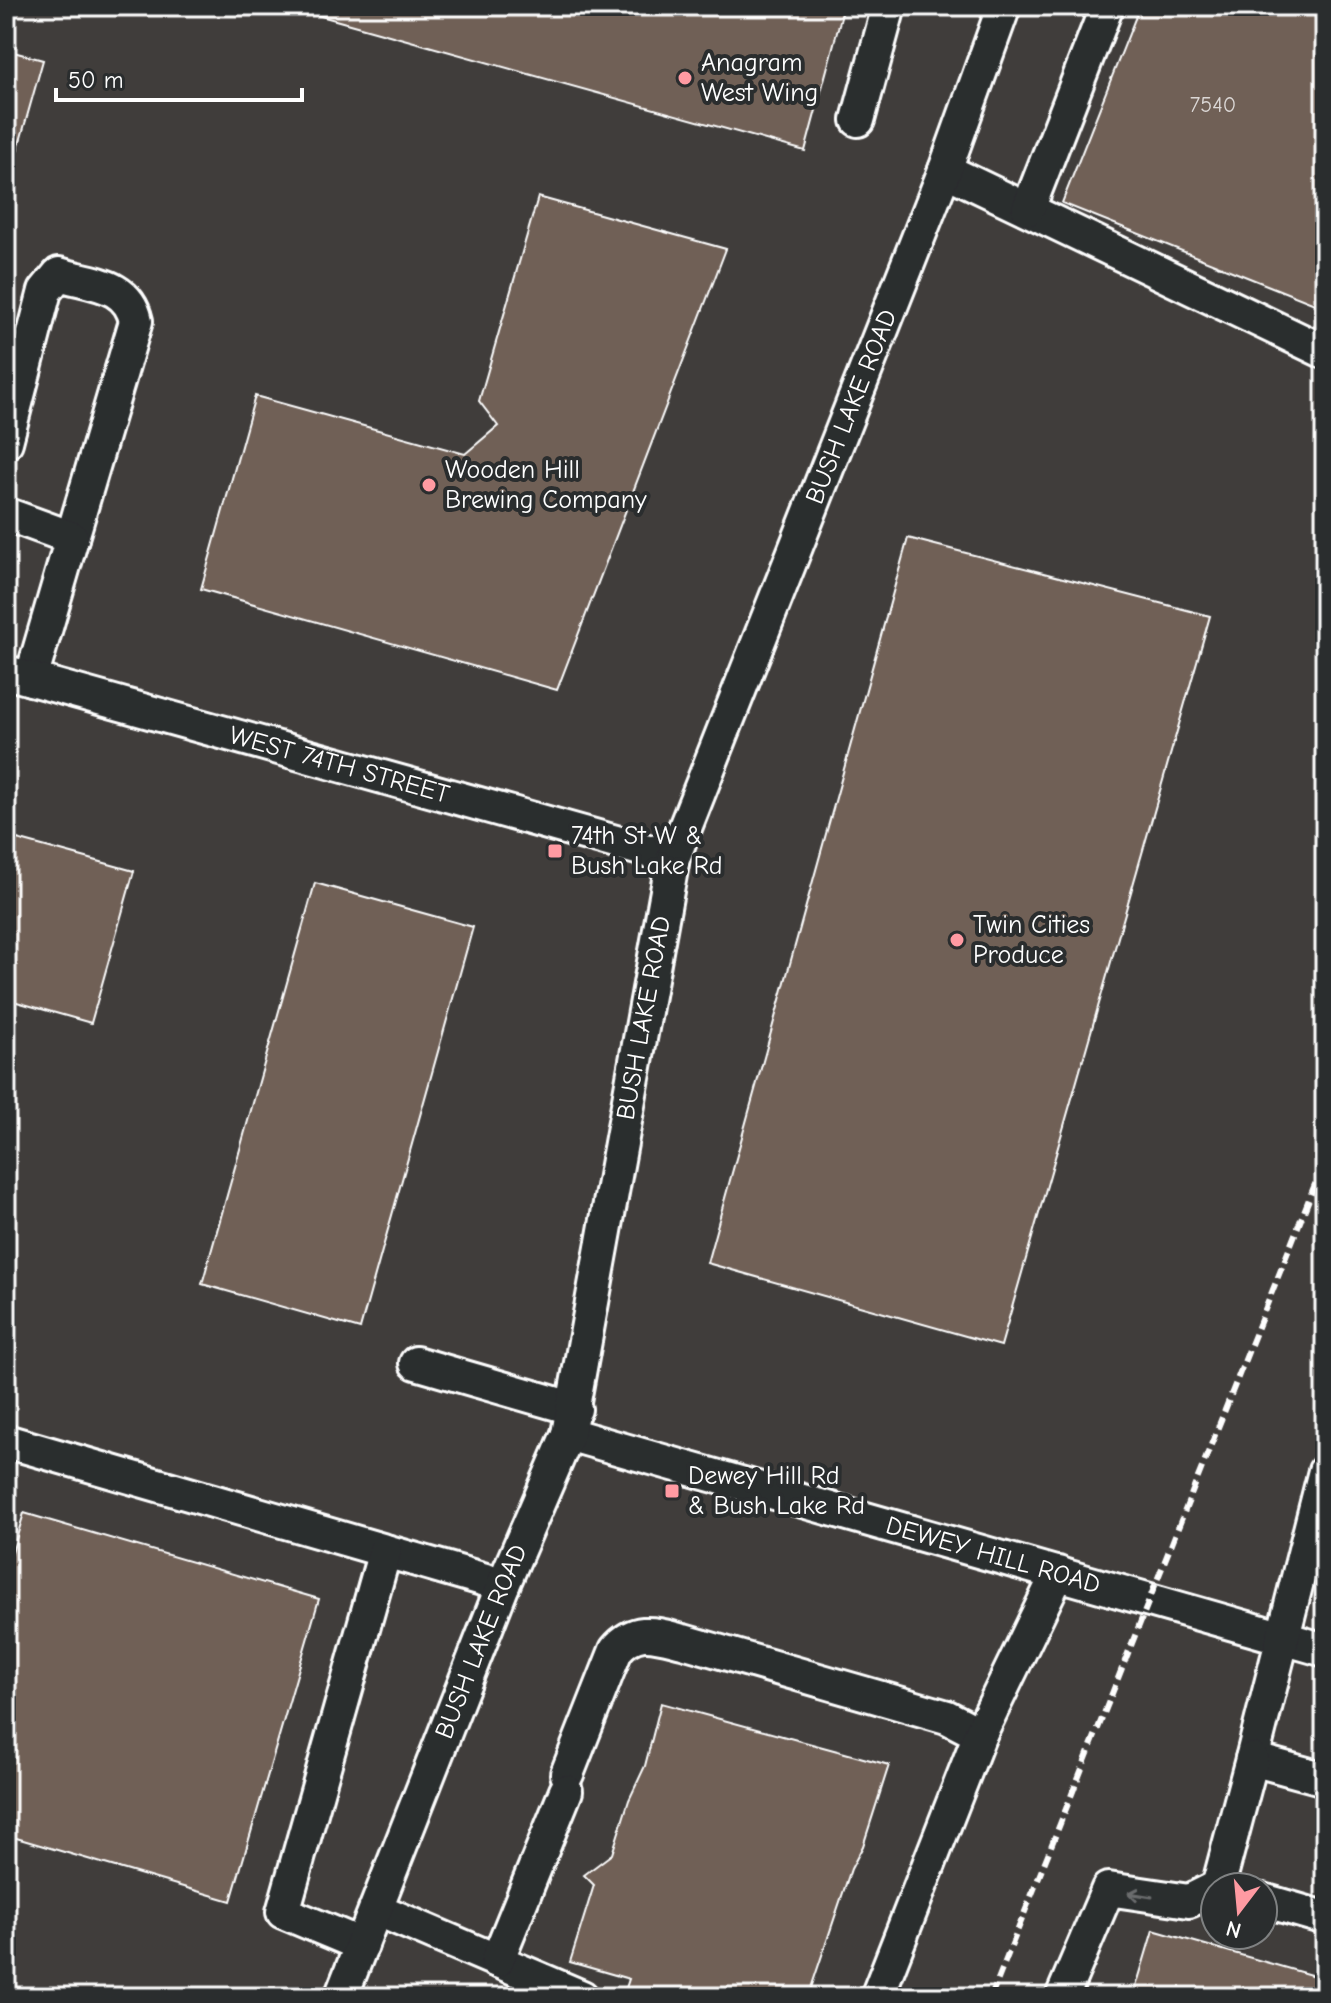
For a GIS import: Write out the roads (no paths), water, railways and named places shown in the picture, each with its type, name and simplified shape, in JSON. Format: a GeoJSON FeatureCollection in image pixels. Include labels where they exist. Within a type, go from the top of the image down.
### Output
{"type":"FeatureCollection","features":[{"type":"Feature","properties":{"kind":"street"},"geometry":{"type":"LineString","coordinates":[[858,120],[889,6]]}},
{"type":"Feature","properties":{"kind":"street","name":"BUSH LAKE ROAD"},"geometry":{"type":"LineString","coordinates":[[341,1997],[571,1421],[673,858],[945,170],[1004,6]]}},
{"type":"Feature","properties":{"kind":"street"},"geometry":{"type":"LineString","coordinates":[[1028,209],[1107,6]]}},
{"type":"Feature","properties":{"kind":"street"},"geometry":{"type":"LineString","coordinates":[[945,170],[1325,352]]}},
{"type":"Feature","properties":{"kind":"street"},"geometry":{"type":"LineString","coordinates":[[6,442],[45,291],[59,274],[122,292],[132,304],[136,321],[72,538],[19,676]]}},
{"type":"Feature","properties":{"kind":"street"},"geometry":{"type":"LineString","coordinates":[[6,514],[72,538]]}},
{"type":"Feature","properties":{"kind":"street","name":"WEST 74TH STREET"},"geometry":{"type":"LineString","coordinates":[[19,676],[673,858]]}},
{"type":"Feature","properties":{"kind":"street","name":"DEWEY HILL ROAD"},"geometry":{"type":"LineString","coordinates":[[416,1363],[571,1421],[1058,1573],[1325,1650]]}},
{"type":"Feature","properties":{"kind":"street"},"geometry":{"type":"LineString","coordinates":[[6,1441],[503,1585]]}},
{"type":"Feature","properties":{"kind":"street"},"geometry":{"type":"LineString","coordinates":[[1221,1871],[1285,1638],[1325,1471]]}},
{"type":"Feature","properties":{"kind":"street"},"geometry":{"type":"LineString","coordinates":[[362,1945],[283,1912],[385,1551]]}},
{"type":"Feature","properties":{"kind":"street"},"geometry":{"type":"LineString","coordinates":[[877,1997],[980,1734],[1058,1573]]}},
{"type":"Feature","properties":{"kind":"street"},"geometry":{"type":"LineString","coordinates":[[497,1961],[616,1650],[626,1637],[639,1632],[683,1641],[947,1717],[980,1734]]}},
{"type":"Feature","properties":{"kind":"street"},"geometry":{"type":"LineString","coordinates":[[1252,1759],[1325,1779]]}},
{"type":"Feature","properties":{"kind":"street"},"geometry":{"type":"LineString","coordinates":[[1062,1997],[1108,1889],[1189,1901],[1199,1896]]}},
{"type":"Feature","properties":{"kind":"street"},"geometry":{"type":"LineString","coordinates":[[1279,1905],[1325,1918]]}},
{"type":"Feature","properties":{"kind":"street"},"geometry":{"type":"LineString","coordinates":[[376,1909],[582,1997]]}},
{"type":"Feature","properties":{"kind":"railway"},"geometry":{"type":"LineString","coordinates":[[991,1997],[1325,1159]]}},
{"type":"Feature","properties":{"kind":"place","name":"Anagram West Wing"},"geometry":{"type":"Point","coordinates":[685,78]}},
{"type":"Feature","properties":{"kind":"place","name":"Wooden Hill Brewing Company"},"geometry":{"type":"Point","coordinates":[429,485]}},
{"type":"Feature","properties":{"kind":"place","name":"74th St W & Bush Lake Rd"},"geometry":{"type":"Point","coordinates":[555,851]}},
{"type":"Feature","properties":{"kind":"place","name":"Twin Cities Produce"},"geometry":{"type":"Point","coordinates":[957,940]}},
{"type":"Feature","properties":{"kind":"place","name":"Dewey Hill Rd & Bush Lake Rd"},"geometry":{"type":"Point","coordinates":[672,1491]}}]}
